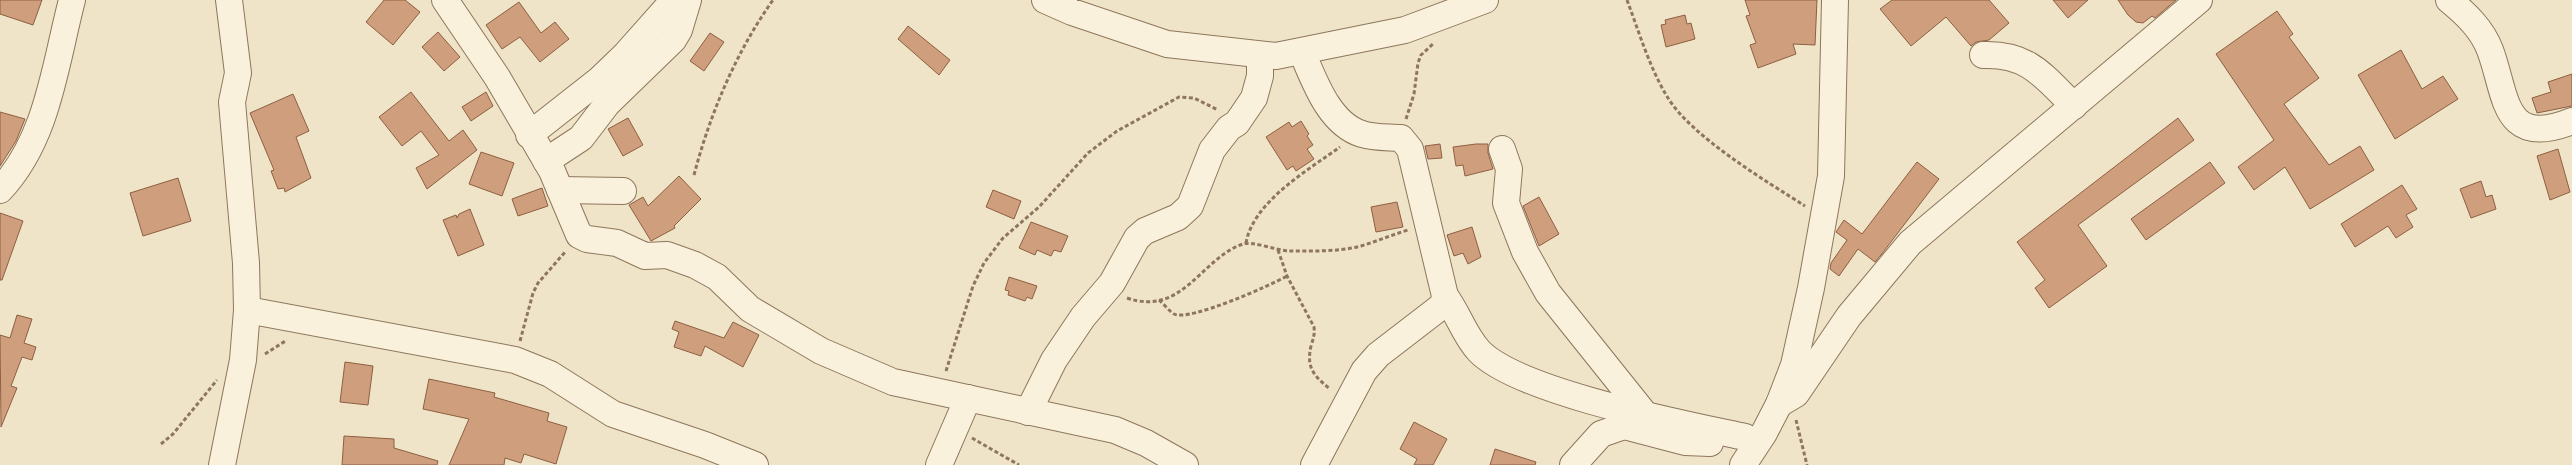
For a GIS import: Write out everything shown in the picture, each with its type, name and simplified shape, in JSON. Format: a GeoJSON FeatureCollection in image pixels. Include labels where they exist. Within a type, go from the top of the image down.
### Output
{"type":"FeatureCollection","features":[{"type":"Feature","properties":{"kind":"street"},"geometry":{"type":"LineString","coordinates":[[0,190],[22,162],[39,128],[72,0]]}},
{"type":"Feature","properties":{"kind":"street"},"geometry":{"type":"LineString","coordinates":[[222,465],[243,360],[247,310],[246,263],[232,102],[238,73],[229,0]]}},
{"type":"Feature","properties":{"kind":"street"},"geometry":{"type":"LineString","coordinates":[[445,0],[497,77],[529,135],[546,161],[579,235],[617,243],[645,256],[676,257],[717,277],[750,310],[822,351],[894,382],[1115,430],[1146,443],[1186,465]]}},
{"type":"Feature","properties":{"kind":"street"},"geometry":{"type":"LineString","coordinates":[[529,135],[599,80],[626,54],[674,0]]}},
{"type":"Feature","properties":{"kind":"street"},"geometry":{"type":"LineString","coordinates":[[546,161],[580,138],[608,104],[673,40],[679,30],[688,0]]}},
{"type":"Feature","properties":{"kind":"street"},"geometry":{"type":"LineString","coordinates":[[1045,0],[1072,12],[1167,44],[1260,55],[1302,52],[1405,30],[1485,0]]}},
{"type":"Feature","properties":{"kind":"street"},"geometry":{"type":"LineString","coordinates":[[1780,404],[1794,365],[1804,325],[1831,176],[1836,0]]}},
{"type":"Feature","properties":{"kind":"street"},"geometry":{"type":"LineString","coordinates":[[1743,465],[1755,435],[1780,404],[1796,394],[1849,316],[1910,243],[2199,0]]}},
{"type":"Feature","properties":{"kind":"street"},"geometry":{"type":"LineString","coordinates":[[2450,0],[2469,16],[2481,33],[2490,50],[2504,100],[2516,121],[2528,126],[2544,128],[2572,121]]}},
{"type":"Feature","properties":{"kind":"street"},"geometry":{"type":"LineString","coordinates":[[1302,52],[1322,95],[1340,119],[1362,134],[1401,138],[1410,149],[1445,296],[1456,311],[1465,332],[1474,344],[1493,362],[1538,384],[1644,413],[1755,435]]}},
{"type":"Feature","properties":{"kind":"street"},"geometry":{"type":"LineString","coordinates":[[1028,412],[1054,360],[1083,316],[1112,283],[1137,238],[1145,231],[1178,217],[1190,206],[1212,150],[1228,128],[1237,123],[1254,98],[1260,76],[1260,55]]}},
{"type":"Feature","properties":{"kind":"street"},"geometry":{"type":"LineString","coordinates":[[1983,55],[2009,56],[2024,61],[2042,74],[2074,106]]}},
{"type":"Feature","properties":{"kind":"street"},"geometry":{"type":"LineString","coordinates":[[1502,149],[1509,169],[1506,203],[1524,252],[1553,300],[1644,413]]}},
{"type":"Feature","properties":{"kind":"street"},"geometry":{"type":"LineString","coordinates":[[560,190],[623,190]]}},
{"type":"Feature","properties":{"kind":"street"},"geometry":{"type":"LineString","coordinates":[[1314,465],[1370,363],[1443,305],[1445,296]]}},
{"type":"Feature","properties":{"kind":"street"},"geometry":{"type":"LineString","coordinates":[[247,310],[515,360],[550,374],[613,414],[705,445],[755,465]]}},
{"type":"Feature","properties":{"kind":"street"},"geometry":{"type":"LineString","coordinates":[[939,465],[968,398]]}},
{"type":"Feature","properties":{"kind":"street"},"geometry":{"type":"LineString","coordinates":[[1573,465],[1601,434],[1624,426],[1685,442],[1713,443],[1755,435]]}},
{"type":"Feature","properties":{"kind":"path"},"geometry":{"type":"LineString","coordinates":[[694,175],[729,76],[749,38],[773,0]]}},
{"type":"Feature","properties":{"kind":"path"},"geometry":{"type":"LineString","coordinates":[[1627,0],[1669,99],[1687,120],[1738,162],[1824,218]]}},
{"type":"Feature","properties":{"kind":"path"},"geometry":{"type":"LineString","coordinates":[[1401,138],[1414,94],[1418,63],[1422,55],[1440,37]]}},
{"type":"Feature","properties":{"kind":"path"},"geometry":{"type":"LineString","coordinates":[[940,393],[973,286],[984,263],[1003,238],[1039,207],[1088,153],[1117,131],[1179,97],[1186,96],[1204,102],[1237,123]]}},
{"type":"Feature","properties":{"kind":"path"},"geometry":{"type":"LineString","coordinates":[[1246,243],[1249,229],[1256,215],[1300,176],[1362,134]]}},
{"type":"Feature","properties":{"kind":"path"},"geometry":{"type":"LineString","coordinates":[[1105,290],[1132,300],[1146,302],[1159,300],[1178,293],[1234,248],[1246,243],[1278,250],[1310,250],[1359,246],[1428,224]]}},
{"type":"Feature","properties":{"kind":"path"},"geometry":{"type":"LineString","coordinates":[[515,360],[533,293],[579,235]]}},
{"type":"Feature","properties":{"kind":"path"},"geometry":{"type":"LineString","coordinates":[[1278,250],[1287,276],[1314,327],[1315,334],[1311,347],[1309,368],[1319,380],[1348,404]]}},
{"type":"Feature","properties":{"kind":"path"},"geometry":{"type":"LineString","coordinates":[[1159,300],[1174,314],[1200,313],[1257,291],[1287,276]]}},
{"type":"Feature","properties":{"kind":"path"},"geometry":{"type":"LineString","coordinates":[[161,444],[173,434],[216,380],[229,368],[243,360],[258,357],[294,337]]}},
{"type":"Feature","properties":{"kind":"path"},"geometry":{"type":"LineString","coordinates":[[1780,404],[1796,418],[1807,465]]}},
{"type":"Feature","properties":{"kind":"path"},"geometry":{"type":"LineString","coordinates":[[955,430],[1004,454],[1019,465]]}},
{"type":"Feature","properties":{"kind":"building"},"geometry":{"type":"Polygon","coordinates":[[[0,0],[42,0],[33,25],[0,14],[0,0]]]}},
{"type":"Feature","properties":{"kind":"building"},"geometry":{"type":"Polygon","coordinates":[[[384,0],[405,0],[420,12],[393,45],[366,22],[384,0]]]}},
{"type":"Feature","properties":{"kind":"building"},"geometry":{"type":"Polygon","coordinates":[[[1745,0],[1817,0],[1815,45],[1793,44],[1796,54],[1758,68],[1750,45],[1756,43],[1746,16],[1750,15],[1745,0]]]}},
{"type":"Feature","properties":{"kind":"building"},"geometry":{"type":"Polygon","coordinates":[[[1892,0],[1989,0],[2009,23],[1989,40],[1976,42],[1971,46],[1946,17],[1911,46],[1880,9],[1892,0]]]}},
{"type":"Feature","properties":{"kind":"building"},"geometry":{"type":"Polygon","coordinates":[[[2053,0],[2088,0],[2068,18],[2053,0]]]}},
{"type":"Feature","properties":{"kind":"building"},"geometry":{"type":"Polygon","coordinates":[[[2118,0],[2176,0],[2155,18],[2152,16],[2143,23],[2136,22],[2128,15],[2118,0]]]}},
{"type":"Feature","properties":{"kind":"building"},"geometry":{"type":"Polygon","coordinates":[[[519,2],[541,33],[555,22],[569,39],[540,62],[520,37],[502,49],[486,25],[519,2]]]}},
{"type":"Feature","properties":{"kind":"building"},"geometry":{"type":"Polygon","coordinates":[[[2277,11],[2293,34],[2289,37],[2319,78],[2284,104],[2329,165],[2360,146],[2374,170],[2310,209],[2285,167],[2254,190],[2238,167],[2274,140],[2216,54],[2277,11]]]}},
{"type":"Feature","properties":{"kind":"building"},"geometry":{"type":"Polygon","coordinates":[[[1685,15],[1687,24],[1691,23],[1695,39],[1666,47],[1661,25],[1666,24],[1665,20],[1685,15]]]}},
{"type":"Feature","properties":{"kind":"building"},"geometry":{"type":"Polygon","coordinates":[[[908,26],[950,60],[939,75],[898,39],[908,26]]]}},
{"type":"Feature","properties":{"kind":"building"},"geometry":{"type":"Polygon","coordinates":[[[438,32],[460,57],[444,71],[422,47],[438,32]]]}},
{"type":"Feature","properties":{"kind":"building"},"geometry":{"type":"Polygon","coordinates":[[[710,33],[724,42],[704,71],[690,61],[710,33]]]}},
{"type":"Feature","properties":{"kind":"building"},"geometry":{"type":"Polygon","coordinates":[[[2401,50],[2422,89],[2443,76],[2458,99],[2395,139],[2358,75],[2401,50]]]}},
{"type":"Feature","properties":{"kind":"building"},"geometry":{"type":"Polygon","coordinates":[[[2572,74],[2572,106],[2537,113],[2532,98],[2551,92],[2548,82],[2572,74]]]}},
{"type":"Feature","properties":{"kind":"building"},"geometry":{"type":"Polygon","coordinates":[[[411,92],[449,141],[463,130],[477,150],[427,189],[416,168],[439,155],[421,131],[402,146],[379,117],[411,92]]]}},
{"type":"Feature","properties":{"kind":"building"},"geometry":{"type":"Polygon","coordinates":[[[486,92],[493,106],[471,121],[462,107],[486,92]]]}},
{"type":"Feature","properties":{"kind":"building"},"geometry":{"type":"Polygon","coordinates":[[[293,94],[309,131],[296,137],[311,178],[285,192],[284,188],[278,189],[271,171],[274,170],[250,113],[293,94]]]}},
{"type":"Feature","properties":{"kind":"building"},"geometry":{"type":"Polygon","coordinates":[[[0,112],[25,119],[16,141],[0,166],[0,112]]]}},
{"type":"Feature","properties":{"kind":"building"},"geometry":{"type":"Polygon","coordinates":[[[628,118],[643,145],[623,156],[608,129],[628,118]]]}},
{"type":"Feature","properties":{"kind":"building"},"geometry":{"type":"Polygon","coordinates":[[[2178,118],[2194,140],[2078,225],[2107,266],[2049,308],[2035,288],[2045,280],[2017,242],[2178,118]]]}},
{"type":"Feature","properties":{"kind":"building"},"geometry":{"type":"Polygon","coordinates":[[[1301,121],[1313,145],[1307,149],[1314,159],[1296,171],[1293,166],[1287,170],[1266,137],[1289,122],[1292,127],[1301,121]]]}},
{"type":"Feature","properties":{"kind":"building"},"geometry":{"type":"Polygon","coordinates":[[[1440,144],[1442,158],[1428,159],[1425,146],[1440,144]]]}},
{"type":"Feature","properties":{"kind":"building"},"geometry":{"type":"Polygon","coordinates":[[[1488,144],[1488,153],[1493,169],[1465,176],[1463,165],[1456,166],[1453,147],[1488,144]]]}},
{"type":"Feature","properties":{"kind":"building"},"geometry":{"type":"Polygon","coordinates":[[[2558,149],[2570,192],[2550,200],[2537,156],[2558,149]]]}},
{"type":"Feature","properties":{"kind":"building"},"geometry":{"type":"Polygon","coordinates":[[[481,152],[514,163],[502,196],[469,184],[481,152]]]}},
{"type":"Feature","properties":{"kind":"building"},"geometry":{"type":"Polygon","coordinates":[[[1917,162],[1939,179],[1875,262],[1858,249],[1839,276],[1830,269],[1831,263],[1847,240],[1836,232],[1844,220],[1862,234],[1917,162]]]}},
{"type":"Feature","properties":{"kind":"building"},"geometry":{"type":"Polygon","coordinates":[[[2210,162],[2225,183],[2146,240],[2131,219],[2210,162]]]}},
{"type":"Feature","properties":{"kind":"building"},"geometry":{"type":"Polygon","coordinates":[[[679,176],[701,199],[674,226],[675,228],[651,241],[629,205],[643,197],[648,206],[679,176]]]}},
{"type":"Feature","properties":{"kind":"building"},"geometry":{"type":"Polygon","coordinates":[[[178,178],[191,221],[143,236],[130,193],[178,178]]]}},
{"type":"Feature","properties":{"kind":"building"},"geometry":{"type":"Polygon","coordinates":[[[2481,181],[2486,197],[2492,195],[2496,209],[2471,218],[2460,189],[2481,181]]]}},
{"type":"Feature","properties":{"kind":"building"},"geometry":{"type":"Polygon","coordinates":[[[2402,185],[2417,209],[2406,215],[2413,227],[2396,238],[2388,226],[2355,247],[2341,224],[2402,185]]]}},
{"type":"Feature","properties":{"kind":"building"},"geometry":{"type":"Polygon","coordinates":[[[542,188],[548,206],[518,216],[512,199],[542,188]]]}},
{"type":"Feature","properties":{"kind":"building"},"geometry":{"type":"Polygon","coordinates":[[[993,190],[1021,201],[1014,219],[986,207],[993,190]]]}},
{"type":"Feature","properties":{"kind":"building"},"geometry":{"type":"Polygon","coordinates":[[[1539,197],[1559,234],[1539,246],[1523,206],[1539,197]]]}},
{"type":"Feature","properties":{"kind":"building"},"geometry":{"type":"Polygon","coordinates":[[[1397,202],[1403,227],[1376,232],[1371,207],[1397,202]]]}},
{"type":"Feature","properties":{"kind":"building"},"geometry":{"type":"Polygon","coordinates":[[[470,209],[484,245],[458,256],[443,220],[456,215],[457,218],[459,214],[470,209]]]}},
{"type":"Feature","properties":{"kind":"building"},"geometry":{"type":"Polygon","coordinates":[[[0,213],[23,221],[2,280],[0,280],[0,213]]]}},
{"type":"Feature","properties":{"kind":"building"},"geometry":{"type":"Polygon","coordinates":[[[1031,222],[1068,236],[1061,252],[1054,250],[1051,256],[1037,250],[1035,255],[1019,248],[1031,222]]]}},
{"type":"Feature","properties":{"kind":"building"},"geometry":{"type":"Polygon","coordinates":[[[1472,227],[1481,257],[1468,264],[1463,253],[1454,256],[1447,235],[1472,227]]]}},
{"type":"Feature","properties":{"kind":"building"},"geometry":{"type":"Polygon","coordinates":[[[1009,277],[1037,286],[1032,299],[1027,297],[1025,301],[1008,295],[1009,291],[1005,290],[1009,277]]]}},
{"type":"Feature","properties":{"kind":"building"},"geometry":{"type":"Polygon","coordinates":[[[17,315],[32,319],[24,343],[36,347],[32,360],[22,357],[11,386],[17,388],[1,427],[0,335],[10,338],[17,315]]]}},
{"type":"Feature","properties":{"kind":"building"},"geometry":{"type":"Polygon","coordinates":[[[675,321],[724,338],[733,322],[759,335],[743,367],[705,346],[701,356],[674,347],[679,332],[672,329],[675,321]]]}},
{"type":"Feature","properties":{"kind":"building"},"geometry":{"type":"Polygon","coordinates":[[[345,362],[373,366],[368,405],[340,402],[345,362]]]}},
{"type":"Feature","properties":{"kind":"building"},"geometry":{"type":"Polygon","coordinates":[[[429,379],[495,393],[494,397],[549,413],[547,421],[567,427],[556,464],[524,454],[521,463],[505,458],[504,465],[449,465],[469,419],[423,409],[429,379]]]}},
{"type":"Feature","properties":{"kind":"building"},"geometry":{"type":"Polygon","coordinates":[[[1414,422],[1447,439],[1433,465],[1414,465],[1417,459],[1400,449],[1414,422]]]}},
{"type":"Feature","properties":{"kind":"building"},"geometry":{"type":"Polygon","coordinates":[[[344,436],[394,439],[394,448],[438,461],[437,465],[342,465],[344,436]]]}},
{"type":"Feature","properties":{"kind":"building"},"geometry":{"type":"Polygon","coordinates":[[[1495,449],[1536,462],[1535,465],[1490,465],[1495,449]]]}}]}
